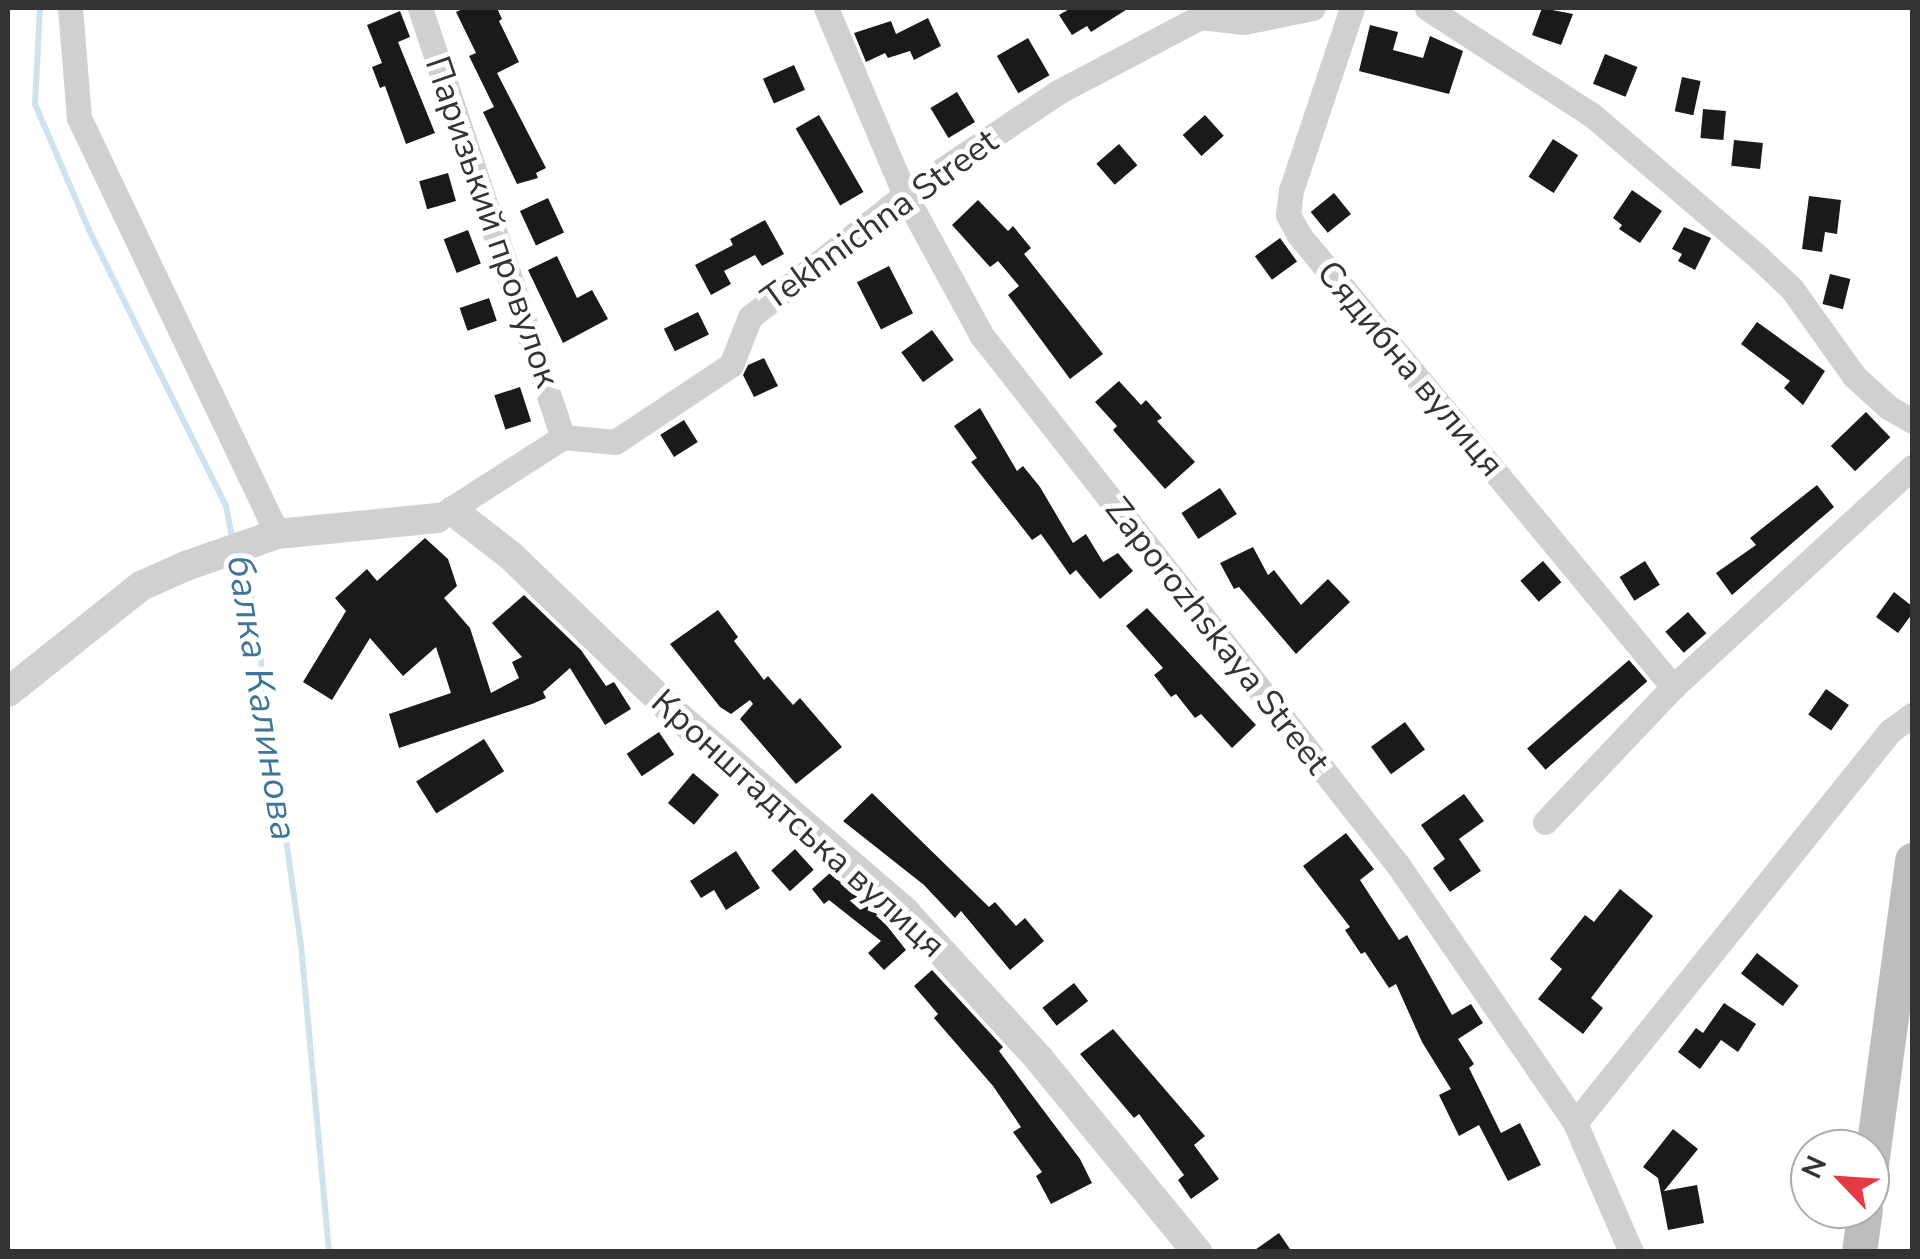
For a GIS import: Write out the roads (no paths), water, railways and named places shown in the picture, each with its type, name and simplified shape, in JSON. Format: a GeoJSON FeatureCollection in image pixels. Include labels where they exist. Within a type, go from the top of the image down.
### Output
{"type":"FeatureCollection","features":[{"type":"Feature","properties":{"kind":"main road"},"geometry":{"type":"LineString","coordinates":[[1876,1129],[1910,903],[1912,860]]}},
{"type":"Feature","properties":{"kind":"street"},"geometry":{"type":"LineString","coordinates":[[70,8],[79,118],[276,534]]}},
{"type":"Feature","properties":{"kind":"street","name":"Паризький провулок"},"geometry":{"type":"LineString","coordinates":[[420,8],[563,437]]}},
{"type":"Feature","properties":{"kind":"street","name":"Zaporozhskaya Street"},"geometry":{"type":"LineString","coordinates":[[826,8],[904,195],[982,336],[1398,865],[1575,1123],[1631,1252]]}},
{"type":"Feature","properties":{"kind":"street","name":"Tekhnichna Street"},"geometry":{"type":"LineString","coordinates":[[563,437],[615,442],[731,365],[750,316],[904,195],[1058,92],[1198,12],[1244,22],[1314,8]]}},
{"type":"Feature","properties":{"kind":"street","name":"Сядибна вулиця"},"geometry":{"type":"LineString","coordinates":[[1352,8],[1292,190],[1288,214],[1299,235],[1674,687]]}},
{"type":"Feature","properties":{"kind":"street"},"geometry":{"type":"LineString","coordinates":[[1427,8],[1592,115],[1758,256],[1792,290],[1854,376],[1888,407],[1912,421]]}},
{"type":"Feature","properties":{"kind":"street"},"geometry":{"type":"LineString","coordinates":[[8,692],[141,586],[276,534],[445,515],[563,437]]}},
{"type":"Feature","properties":{"kind":"street"},"geometry":{"type":"LineString","coordinates":[[1546,822],[1674,687],[1912,467]]}},
{"type":"Feature","properties":{"kind":"street","name":"Кронштадтська вулиця"},"geometry":{"type":"LineString","coordinates":[[445,515],[511,556],[674,713],[905,912],[1040,1060],[1197,1252]]}},
{"type":"Feature","properties":{"kind":"street"},"geometry":{"type":"LineString","coordinates":[[1575,1123],[1890,731],[1912,716]]}},
{"type":"Feature","properties":{"kind":"waterway","name":"балка Калинова"},"geometry":{"type":"LineString","coordinates":[[40,8],[35,104],[89,230],[226,506],[233,542]]}},
{"type":"Feature","properties":{"kind":"waterway","name":"балка Калинова"},"geometry":{"type":"LineString","coordinates":[[240,559],[250,583],[301,944],[329,1252]]}}]}
